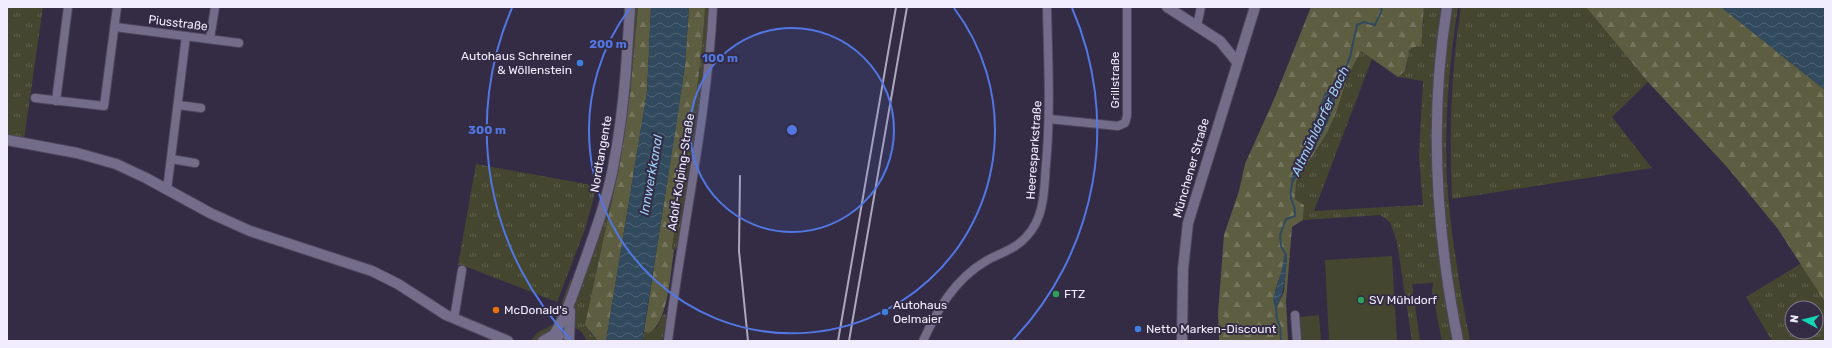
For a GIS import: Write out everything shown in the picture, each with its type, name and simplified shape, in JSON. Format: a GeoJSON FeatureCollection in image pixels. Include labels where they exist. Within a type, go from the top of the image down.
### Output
{"type":"FeatureCollection","features":[{"type":"Feature","properties":{"kind":"street"},"geometry":{"type":"LineString","coordinates":[[56,101],[68,7]]}},
{"type":"Feature","properties":{"kind":"street"},"geometry":{"type":"LineString","coordinates":[[35,98],[104,106],[117,7]]}},
{"type":"Feature","properties":{"kind":"street"},"geometry":{"type":"LineString","coordinates":[[210,39],[215,7]]}},
{"type":"Feature","properties":{"kind":"street","name":"Nordtangente"},"geometry":{"type":"LineString","coordinates":[[553,336],[561,325],[571,301],[605,201],[614,162],[624,92],[630,7]]}},
{"type":"Feature","properties":{"kind":"street","name":"Adolf-Kolping-Straße"},"geometry":{"type":"LineString","coordinates":[[668,341],[703,112],[713,7]]}},
{"type":"Feature","properties":{"kind":"street","name":"Heeresparkstraße"},"geometry":{"type":"LineString","coordinates":[[923,341],[940,308],[964,278],[985,262],[1015,246],[1032,230],[1037,222],[1042,205],[1049,119],[1050,74],[1047,7]]}},
{"type":"Feature","properties":{"kind":"street","name":"Grillstraße"},"geometry":{"type":"LineString","coordinates":[[1049,119],[1118,126],[1126,122],[1127,7]]}},
{"type":"Feature","properties":{"kind":"street"},"geometry":{"type":"LineString","coordinates":[[1167,7],[1220,41],[1237,62]]}},
{"type":"Feature","properties":{"kind":"street"},"geometry":{"type":"LineString","coordinates":[[1197,26],[1201,7]]}},
{"type":"Feature","properties":{"kind":"street","name":"Münchener Straße"},"geometry":{"type":"LineString","coordinates":[[1182,341],[1182,269],[1188,223],[1242,44],[1255,7]]}},
{"type":"Feature","properties":{"kind":"street"},"geometry":{"type":"LineString","coordinates":[[1447,7],[1438,78],[1437,172],[1443,246],[1458,341]]}},
{"type":"Feature","properties":{"kind":"street","name":"Piusstraße"},"geometry":{"type":"LineString","coordinates":[[115,27],[239,43]]}},
{"type":"Feature","properties":{"kind":"street"},"geometry":{"type":"LineString","coordinates":[[168,190],[186,36]]}},
{"type":"Feature","properties":{"kind":"street"},"geometry":{"type":"LineString","coordinates":[[1220,41],[1242,44]]}},
{"type":"Feature","properties":{"kind":"street"},"geometry":{"type":"LineString","coordinates":[[178,105],[201,108]]}},
{"type":"Feature","properties":{"kind":"street"},"geometry":{"type":"LineString","coordinates":[[7,140],[77,152],[128,169],[210,213],[250,231],[372,271],[398,284],[429,306],[454,319],[509,341]]}},
{"type":"Feature","properties":{"kind":"street"},"geometry":{"type":"LineString","coordinates":[[171,159],[195,163]]}},
{"type":"Feature","properties":{"kind":"street"},"geometry":{"type":"LineString","coordinates":[[454,319],[462,270]]}},
{"type":"Feature","properties":{"kind":"street","name":"Nordtangente"},"geometry":{"type":"LineString","coordinates":[[570,340],[568,327],[571,301]]}},
{"type":"Feature","properties":{"kind":"street"},"geometry":{"type":"LineString","coordinates":[[1295,315],[1297,341]]}},
{"type":"Feature","properties":{"kind":"street"},"geometry":{"type":"LineString","coordinates":[[543,341],[553,336]]}},
{"type":"Feature","properties":{"kind":"street","name":"Nordtangente"},"geometry":{"type":"LineString","coordinates":[[553,336],[563,336],[570,340]]}},
{"type":"Feature","properties":{"kind":"green space"},"geometry":{"type":"Polygon","coordinates":[[[7,7],[43,7],[24,139],[7,136],[7,7]]]}},
{"type":"Feature","properties":{"kind":"green space"},"geometry":{"type":"Polygon","coordinates":[[[635,7],[638,7],[630,94],[620,163],[611,203],[590,333],[598,341],[587,341],[581,331],[571,326],[626,109],[633,52],[635,7]]]}},
{"type":"Feature","properties":{"kind":"green space"},"geometry":{"type":"Polygon","coordinates":[[[638,7],[651,7],[647,92],[606,341],[598,341],[585,325],[620,163],[630,94],[638,7]]]}},
{"type":"Feature","properties":{"kind":"green space"},"geometry":{"type":"Polygon","coordinates":[[[689,7],[705,7],[700,67],[676,218],[672,248],[674,251],[668,296],[661,318],[656,327],[649,333],[644,332],[685,65],[689,7]]]}},
{"type":"Feature","properties":{"kind":"green space"},"geometry":{"type":"Polygon","coordinates":[[[705,7],[710,7],[704,76],[677,247],[674,251],[672,248],[676,218],[700,67],[705,7]]]}},
{"type":"Feature","properties":{"kind":"green space"},"geometry":{"type":"Polygon","coordinates":[[[1311,7],[1424,7],[1421,45],[1412,48],[1409,51],[1405,71],[1398,77],[1361,51],[1348,75],[1337,110],[1327,133],[1296,182],[1295,199],[1304,205],[1303,220],[1292,227],[1286,301],[1288,341],[1219,341],[1218,314],[1224,235],[1239,191],[1245,164],[1275,97],[1311,7]],[[1325,93],[1292,176],[1291,186],[1302,167],[1314,151],[1320,135],[1325,93]],[[1287,255],[1275,291],[1275,310],[1284,292],[1287,255]]]}},
{"type":"Feature","properties":{"kind":"green space"},"geometry":{"type":"Polygon","coordinates":[[[1424,7],[1441,7],[1433,91],[1432,174],[1439,258],[1453,341],[1442,341],[1432,291],[1433,283],[1412,284],[1420,341],[1412,341],[1397,242],[1390,222],[1380,215],[1303,220],[1304,205],[1295,199],[1296,182],[1327,133],[1337,110],[1348,75],[1361,50],[1372,59],[1314,211],[1423,205],[1419,155],[1423,81],[1398,77],[1405,71],[1408,53],[1417,46],[1423,28],[1424,7]]]}},
{"type":"Feature","properties":{"kind":"green space"},"geometry":{"type":"Polygon","coordinates":[[[1451,7],[1458,7],[1448,94],[1446,138],[1447,182],[1456,262],[1470,341],[1462,341],[1446,235],[1442,182],[1442,98],[1451,7]]]}},
{"type":"Feature","properties":{"kind":"green space"},"geometry":{"type":"Polygon","coordinates":[[[1461,7],[1586,7],[1648,82],[1612,117],[1652,168],[1452,199],[1451,151],[1453,79],[1461,7]]]}},
{"type":"Feature","properties":{"kind":"green space"},"geometry":{"type":"Polygon","coordinates":[[[1586,7],[1721,7],[1825,90],[1825,302],[1778,229],[1727,167],[1648,82],[1586,7]]]}},
{"type":"Feature","properties":{"kind":"green space"},"geometry":{"type":"Polygon","coordinates":[[[476,164],[597,186],[585,229],[557,302],[470,268],[458,265],[476,164]]]}},
{"type":"Feature","properties":{"kind":"green space","name":"SV Mühldorf"},"geometry":{"type":"Polygon","coordinates":[[[1392,256],[1397,341],[1329,341],[1325,260],[1392,256]]]}},
{"type":"Feature","properties":{"kind":"green space"},"geometry":{"type":"Polygon","coordinates":[[[1802,263],[1824,300],[1784,300],[1784,340],[1824,340],[1824,300],[1825,341],[1772,341],[1746,297],[1802,263]]]}},
{"type":"Feature","properties":{"kind":"green space"},"geometry":{"type":"Polygon","coordinates":[[[571,278],[571,282],[574,279],[559,323],[555,321],[571,278]]]}},
{"type":"Feature","properties":{"kind":"green space"},"geometry":{"type":"Polygon","coordinates":[[[664,313],[667,318],[662,341],[642,341],[644,332],[649,333],[657,327],[664,313]]]}},
{"type":"Feature","properties":{"kind":"green space"},"geometry":{"type":"Polygon","coordinates":[[[1319,315],[1321,341],[1301,341],[1300,317],[1319,315]]]}},
{"type":"Feature","properties":{"kind":"green space"},"geometry":{"type":"Polygon","coordinates":[[[552,325],[558,326],[541,339],[531,341],[537,333],[552,325]]]}},
{"type":"Feature","properties":{"kind":"water","name":"Innwerkkanal"},"geometry":{"type":"Polygon","coordinates":[[[651,7],[689,7],[685,65],[642,341],[606,341],[647,92],[651,7]]]}},
{"type":"Feature","properties":{"kind":"water"},"geometry":{"type":"Polygon","coordinates":[[[1721,7],[1825,7],[1825,90],[1721,7]]]}},
{"type":"Feature","properties":{"kind":"water"},"geometry":{"type":"Polygon","coordinates":[[[1330,91],[1336,92],[1330,117],[1325,129],[1291,187],[1292,176],[1325,93],[1330,91]]]}},
{"type":"Feature","properties":{"kind":"water"},"geometry":{"type":"Polygon","coordinates":[[[1286,253],[1287,262],[1284,283],[1281,297],[1275,310],[1273,299],[1286,253]]]}},
{"type":"Feature","properties":{"kind":"waterway","name":"Altmühldorfer Bach"},"geometry":{"type":"LineString","coordinates":[[1335,94],[1350,57],[1357,25],[1364,22],[1375,25],[1382,10],[1380,7]]}},
{"type":"Feature","properties":{"kind":"waterway","name":"Altmühldorfer Bach"},"geometry":{"type":"LineString","coordinates":[[1286,255],[1281,246],[1280,235],[1286,219],[1295,216],[1295,208],[1291,199],[1292,185]]}},
{"type":"Feature","properties":{"kind":"waterway","name":"Altmühldorfer Bach"},"geometry":{"type":"LineString","coordinates":[[1276,307],[1281,341]]}},
{"type":"Feature","properties":{"kind":"railway"},"geometry":{"type":"LineString","coordinates":[[838,341],[896,7]]}},
{"type":"Feature","properties":{"kind":"railway"},"geometry":{"type":"LineString","coordinates":[[849,341],[907,7]]}},
{"type":"Feature","properties":{"kind":"railway"},"geometry":{"type":"LineString","coordinates":[[740,176],[739,251],[748,341]]}},
{"type":"Feature","properties":{"kind":"place","name":"Autohaus Schreiner & Wöllenstein"},"geometry":{"type":"Point","coordinates":[580,63]}},
{"type":"Feature","properties":{"kind":"place","name":"FTZ"},"geometry":{"type":"Point","coordinates":[1056,294]}},
{"type":"Feature","properties":{"kind":"place","name":"SV Mühldorf"},"geometry":{"type":"Point","coordinates":[1361,300]}},
{"type":"Feature","properties":{"kind":"place","name":"McDonald's"},"geometry":{"type":"Point","coordinates":[496,310]}},
{"type":"Feature","properties":{"kind":"place","name":"Autohaus Oelmaier"},"geometry":{"type":"Point","coordinates":[885,312]}},
{"type":"Feature","properties":{"kind":"place","name":"Netto Marken-Discount"},"geometry":{"type":"Point","coordinates":[1138,329]}}]}
